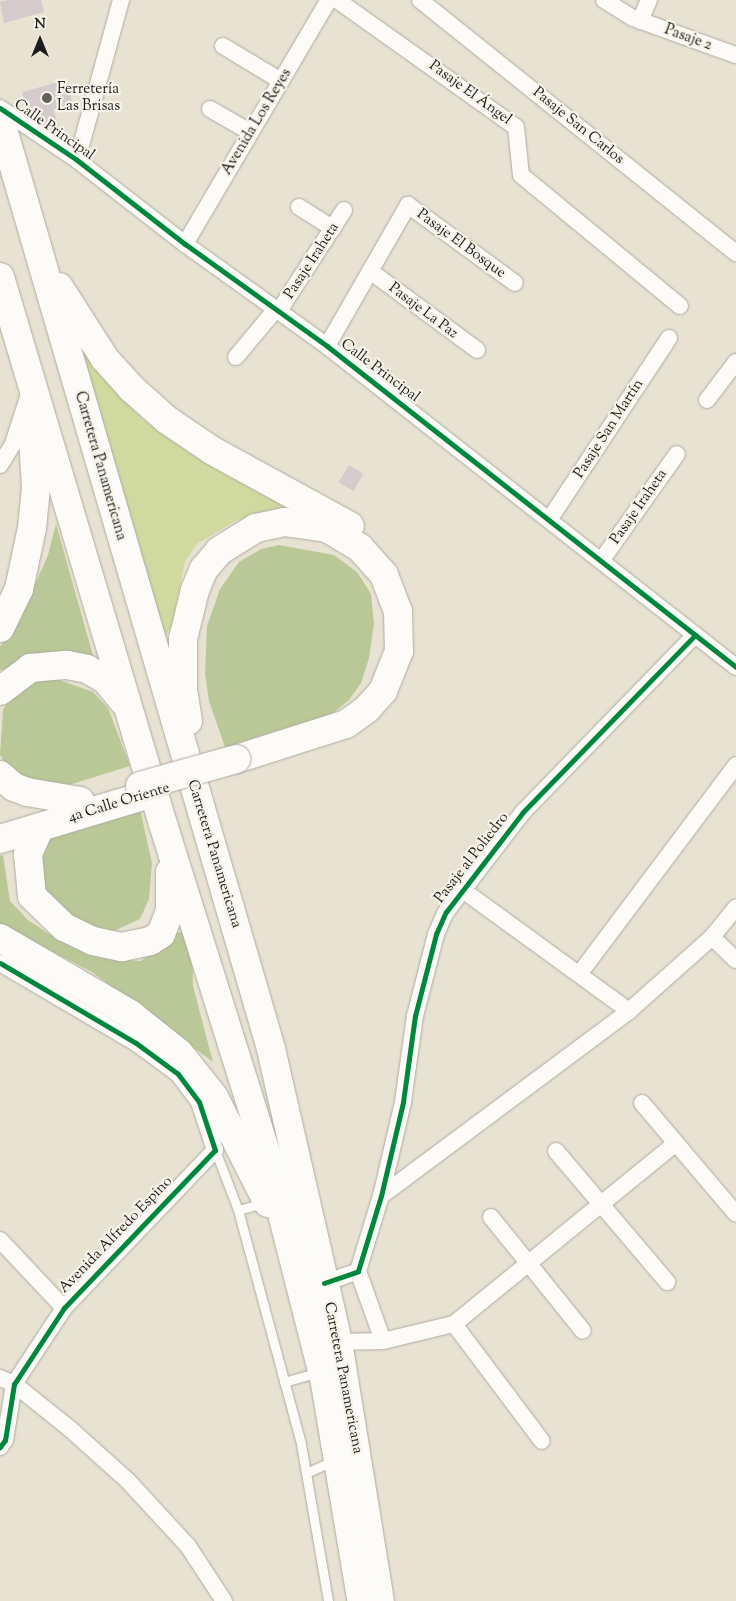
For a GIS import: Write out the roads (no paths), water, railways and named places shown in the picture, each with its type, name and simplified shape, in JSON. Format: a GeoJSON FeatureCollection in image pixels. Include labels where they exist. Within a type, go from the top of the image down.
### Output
{"type":"FeatureCollection","features":[{"type":"Feature","properties":{"kind":"highway","name":"Carretera Panamericana"},"geometry":{"type":"LineString","coordinates":[[0,119],[122,545],[237,927],[270,1049],[338,1342],[380,1601]]}},
{"type":"Feature","properties":{"kind":"highway"},"geometry":{"type":"LineString","coordinates":[[37,244],[81,324],[105,359],[131,388],[167,420],[213,450],[317,505],[361,533],[388,562],[406,595],[410,612],[410,650],[397,685],[377,715],[360,728],[328,743],[237,764]]}},
{"type":"Feature","properties":{"kind":"highway","name":"Carretera Panamericana"},"geometry":{"type":"LineString","coordinates":[[0,277],[20,351],[73,516],[142,781],[163,824],[226,1019],[292,1252],[322,1371],[361,1601]]}},
{"type":"Feature","properties":{"kind":"highway"},"geometry":{"type":"LineString","coordinates":[[0,628],[25,571],[33,522],[36,473],[28,398],[20,351]]}},
{"type":"Feature","properties":{"kind":"highway"},"geometry":{"type":"LineString","coordinates":[[237,764],[346,724],[367,709],[390,677],[401,630],[388,582],[360,548],[327,528],[284,522],[256,528],[236,538],[219,551],[204,570],[189,614],[183,639],[183,691],[237,927]]}},
{"type":"Feature","properties":{"kind":"highway"},"geometry":{"type":"LineString","coordinates":[[0,691],[30,668],[53,664],[87,669],[106,680],[125,704],[142,781]]}},
{"type":"Feature","properties":{"kind":"highway","name":"4a Calle Oriente"},"geometry":{"type":"LineString","coordinates":[[0,823],[80,801],[142,781],[237,764]]}},
{"type":"Feature","properties":{"kind":"highway"},"geometry":{"type":"LineString","coordinates":[[0,775],[14,787],[27,792],[80,801]]}},
{"type":"Feature","properties":{"kind":"highway","name":"4a Calle Oriente"},"geometry":{"type":"LineString","coordinates":[[0,839],[40,827],[142,781]]}},
{"type":"Feature","properties":{"kind":"highway"},"geometry":{"type":"LineString","coordinates":[[40,827],[28,854],[28,883],[32,896],[64,927],[93,941],[122,947],[150,941],[161,934],[167,923],[172,897],[163,824]]}},
{"type":"Feature","properties":{"kind":"highway"},"geometry":{"type":"LineString","coordinates":[[0,938],[130,1014],[179,1053],[214,1097],[292,1252]]}},
{"type":"Feature","properties":{"kind":"street","name":"Calle Principal"},"geometry":{"type":"LineString","coordinates":[[77,160],[121,0]]}},
{"type":"Feature","properties":{"kind":"street","name":"Avenida Los Reyes"},"geometry":{"type":"LineString","coordinates":[[185,244],[329,0]]}},
{"type":"Feature","properties":{"kind":"street","name":"Pasaje El Ángel"},"geometry":{"type":"LineString","coordinates":[[337,0],[516,127],[521,175],[680,306]]}},
{"type":"Feature","properties":{"kind":"street","name":"Pasaje San Carlos"},"geometry":{"type":"LineString","coordinates":[[420,0],[736,252]]}},
{"type":"Feature","properties":{"kind":"street","name":"Pasaje 2"},"geometry":{"type":"LineString","coordinates":[[604,0],[640,21],[736,55]]}},
{"type":"Feature","properties":{"kind":"street"},"geometry":{"type":"LineString","coordinates":[[640,21],[649,0]]}},
{"type":"Feature","properties":{"kind":"street"},"geometry":{"type":"LineString","coordinates":[[223,46],[281,81]]}},
{"type":"Feature","properties":{"kind":"street","name":"Calle Principal"},"geometry":{"type":"LineString","coordinates":[[0,108],[77,160],[185,244],[327,346],[736,667]]}},
{"type":"Feature","properties":{"kind":"street"},"geometry":{"type":"LineString","coordinates":[[210,109],[250,132]]}},
{"type":"Feature","properties":{"kind":"street","name":"Pasaje El Bosque"},"geometry":{"type":"LineString","coordinates":[[370,271],[408,205],[515,283]]}},
{"type":"Feature","properties":{"kind":"street"},"geometry":{"type":"LineString","coordinates":[[299,207],[333,228]]}},
{"type":"Feature","properties":{"kind":"street","name":"Pasaje Iraheta"},"geometry":{"type":"LineString","coordinates":[[236,358],[277,310],[344,210]]}},
{"type":"Feature","properties":{"kind":"street"},"geometry":{"type":"LineString","coordinates":[[327,346],[370,271]]}},
{"type":"Feature","properties":{"kind":"street","name":"Pasaje La Paz"},"geometry":{"type":"LineString","coordinates":[[370,271],[477,350]]}},
{"type":"Feature","properties":{"kind":"street","name":"Pasaje San Martín"},"geometry":{"type":"LineString","coordinates":[[549,520],[668,338]]}},
{"type":"Feature","properties":{"kind":"street"},"geometry":{"type":"LineString","coordinates":[[707,400],[736,362]]}},
{"type":"Feature","properties":{"kind":"street"},"geometry":{"type":"LineString","coordinates":[[3,461],[13,444],[28,398]]}},
{"type":"Feature","properties":{"kind":"street","name":"Pasaje Iraheta"},"geometry":{"type":"LineString","coordinates":[[601,561],[677,454]]}},
{"type":"Feature","properties":{"kind":"street"},"geometry":{"type":"LineString","coordinates":[[3,461],[25,458],[36,473]]}},
{"type":"Feature","properties":{"kind":"street","name":"Pasaje al Poliedro"},"geometry":{"type":"LineString","coordinates":[[358,1270],[381,1196],[403,1102],[416,1016],[436,934],[446,912],[523,812],[695,635]]}},
{"type":"Feature","properties":{"kind":"street"},"geometry":{"type":"LineString","coordinates":[[580,973],[736,765]]}},
{"type":"Feature","properties":{"kind":"street"},"geometry":{"type":"LineString","coordinates":[[464,891],[629,1010]]}},
{"type":"Feature","properties":{"kind":"street"},"geometry":{"type":"LineString","coordinates":[[381,1196],[629,1010],[712,937],[736,906]]}},
{"type":"Feature","properties":{"kind":"street"},"geometry":{"type":"LineString","coordinates":[[712,937],[736,960]]}},
{"type":"Feature","properties":{"kind":"street"},"geometry":{"type":"LineString","coordinates":[[0,963],[144,1048],[178,1074],[199,1102],[215,1150]]}},
{"type":"Feature","properties":{"kind":"street"},"geometry":{"type":"LineString","coordinates":[[642,1103],[736,1214]]}},
{"type":"Feature","properties":{"kind":"street"},"geometry":{"type":"LineString","coordinates":[[338,1342],[383,1341],[454,1324],[676,1143]]}},
{"type":"Feature","properties":{"kind":"street","name":"Avenida Alfredo Espino"},"geometry":{"type":"LineString","coordinates":[[7,1381],[64,1308],[215,1150]]}},
{"type":"Feature","properties":{"kind":"street"},"geometry":{"type":"LineString","coordinates":[[556,1151],[666,1282]]}},
{"type":"Feature","properties":{"kind":"street"},"geometry":{"type":"LineString","coordinates":[[491,1217],[583,1331]]}},
{"type":"Feature","properties":{"kind":"street"},"geometry":{"type":"LineString","coordinates":[[0,1240],[64,1308]]}},
{"type":"Feature","properties":{"kind":"street"},"geometry":{"type":"LineString","coordinates":[[324,1283],[358,1270],[383,1341]]}},
{"type":"Feature","properties":{"kind":"street"},"geometry":{"type":"LineString","coordinates":[[454,1324],[542,1441]]}},
{"type":"Feature","properties":{"kind":"street"},"geometry":{"type":"LineString","coordinates":[[0,1447],[5,1440],[7,1381]]}},
{"type":"Feature","properties":{"kind":"street"},"geometry":{"type":"LineString","coordinates":[[7,1381],[128,1481],[188,1546],[224,1601]]}},
{"type":"Feature","properties":{"kind":"lane"},"geometry":{"type":"LineString","coordinates":[[215,1150],[238,1210],[284,1382],[306,1474],[328,1601]]}},
{"type":"Feature","properties":{"kind":"lane"},"geometry":{"type":"LineString","coordinates":[[238,1210],[267,1202]]}},
{"type":"Feature","properties":{"kind":"lane"},"geometry":{"type":"LineString","coordinates":[[284,1382],[322,1371]]}},
{"type":"Feature","properties":{"kind":"lane"},"geometry":{"type":"LineString","coordinates":[[306,1474],[338,1459]]}},
{"type":"Feature","properties":{"kind":"place","name":"Ferretería Las Brisas"},"geometry":{"type":"Point","coordinates":[47,98]}}]}
